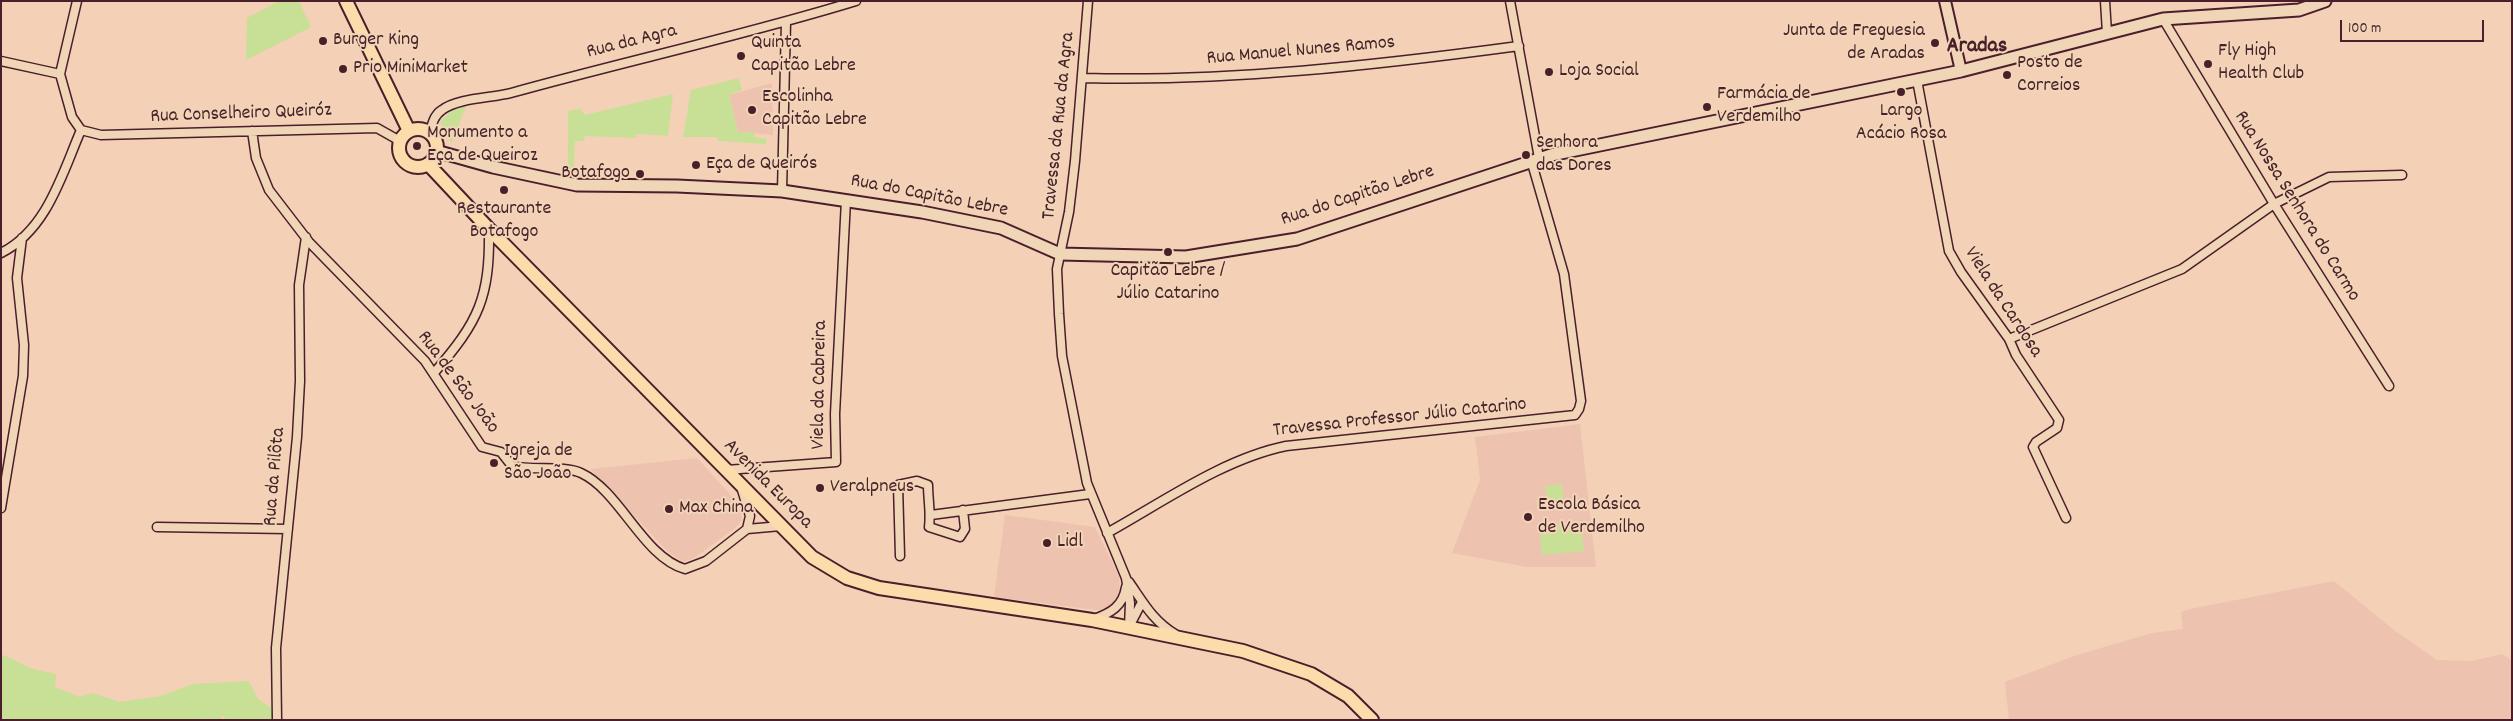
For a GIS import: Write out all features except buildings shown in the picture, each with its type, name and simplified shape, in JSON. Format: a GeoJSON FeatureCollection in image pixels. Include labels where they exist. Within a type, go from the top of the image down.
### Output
{"type":"FeatureCollection","features":[{"type":"Feature","properties":{"kind":"main road"},"geometry":{"type":"LineString","coordinates":[[346,1],[409,131]]}},
{"type":"Feature","properties":{"kind":"main road","name":"Rua do Capitão Lebre"},"geometry":{"type":"LineString","coordinates":[[436,151],[494,167],[576,184],[782,191],[846,200],[1001,228],[1060,254],[1186,257],[1297,239],[1535,159],[1778,107],[1961,71],[2163,19],[2299,10],[2325,1]]}},
{"type":"Feature","properties":{"kind":"main road"},"geometry":{"type":"LineString","coordinates":[[419,128],[430,133],[436,142],[436,151],[428,164],[417,167],[406,163],[399,153],[400,141],[409,131],[419,128]]}},
{"type":"Feature","properties":{"kind":"main road","name":"Avenida Europa"},"geometry":{"type":"LineString","coordinates":[[428,164],[489,229],[812,557],[847,578],[879,588],[1092,620],[1243,651],[1311,674],[1348,696],[1372,720]]}},
{"type":"Feature","properties":{"kind":"street"},"geometry":{"type":"LineString","coordinates":[[1,253],[14,247],[43,216],[81,130],[72,117],[60,74],[77,1]]}},
{"type":"Feature","properties":{"kind":"street","name":"Rua da Agra"},"geometry":{"type":"LineString","coordinates":[[430,133],[434,117],[442,109],[454,104],[509,93],[786,22],[856,1]]}},
{"type":"Feature","properties":{"kind":"street","name":"Travessa da Rua da Agra"},"geometry":{"type":"LineString","coordinates":[[1088,1],[1084,78],[1069,212],[1057,270],[1062,356],[1090,494],[1126,578]]}},
{"type":"Feature","properties":{"kind":"street"},"geometry":{"type":"LineString","coordinates":[[1510,1],[1519,46],[1535,159]]}},
{"type":"Feature","properties":{"kind":"street"},"geometry":{"type":"LineString","coordinates":[[1945,1],[1961,71]]}},
{"type":"Feature","properties":{"kind":"street"},"geometry":{"type":"LineString","coordinates":[[2105,1],[2107,33]]}},
{"type":"Feature","properties":{"kind":"street","name":"Rua Nossa Senhora do Carmo"},"geometry":{"type":"LineString","coordinates":[[2163,19],[2274,204],[2389,386]]}},
{"type":"Feature","properties":{"kind":"street"},"geometry":{"type":"LineString","coordinates":[[782,191],[786,22]]}},
{"type":"Feature","properties":{"kind":"street","name":"Rua Manuel Nunes Ramos"},"geometry":{"type":"LineString","coordinates":[[1084,78],[1152,80],[1244,75],[1519,46]]}},
{"type":"Feature","properties":{"kind":"street"},"geometry":{"type":"LineString","coordinates":[[1,61],[60,74]]}},
{"type":"Feature","properties":{"kind":"street","name":"Viela da Cardosa"},"geometry":{"type":"LineString","coordinates":[[1917,80],[1949,251],[1961,272],[2009,339],[2016,355],[2059,420],[2058,428],[2036,442],[2034,447],[2066,518]]}},
{"type":"Feature","properties":{"kind":"street","name":"Rua Conselheiro Queiróz"},"geometry":{"type":"LineString","coordinates":[[81,130],[101,135],[378,128],[400,141]]}},
{"type":"Feature","properties":{"kind":"street","name":"Rua de São João"},"geometry":{"type":"LineString","coordinates":[[252,131],[256,158],[269,190],[306,237],[434,373],[482,447],[501,452],[512,466],[527,470],[580,472],[596,483],[666,560],[674,566],[685,569],[706,561],[747,529]]}},
{"type":"Feature","properties":{"kind":"street","name":"Travessa Professor Júlio Catarino"},"geometry":{"type":"LineString","coordinates":[[1107,533],[1233,463],[1264,450],[1286,446],[1574,415],[1579,409],[1581,401],[1571,311],[1558,247],[1535,159]]}},
{"type":"Feature","properties":{"kind":"street"},"geometry":{"type":"LineString","coordinates":[[2009,339],[2182,269],[2274,204],[2329,177],[2402,175]]}},
{"type":"Feature","properties":{"kind":"street","name":"Viela da Cabreira"},"geometry":{"type":"LineString","coordinates":[[726,470],[836,462],[835,414],[846,200]]}},
{"type":"Feature","properties":{"kind":"street"},"geometry":{"type":"LineString","coordinates":[[434,373],[454,350],[478,313],[490,260],[489,229]]}},
{"type":"Feature","properties":{"kind":"street","name":"Rua da Pilôta"},"geometry":{"type":"LineString","coordinates":[[277,720],[276,648],[298,428],[300,381],[299,285],[306,237]]}},
{"type":"Feature","properties":{"kind":"street"},"geometry":{"type":"LineString","coordinates":[[1,508],[23,376],[24,345],[17,278],[22,238]]}},
{"type":"Feature","properties":{"kind":"street"},"geometry":{"type":"LineString","coordinates":[[900,556],[898,485],[917,481],[928,485],[928,506],[931,514],[929,527],[960,536],[964,529],[963,510]]}},
{"type":"Feature","properties":{"kind":"street"},"geometry":{"type":"LineString","coordinates":[[740,484],[748,504],[750,516],[747,529],[781,526]]}},
{"type":"Feature","properties":{"kind":"street"},"geometry":{"type":"LineString","coordinates":[[931,514],[1090,494]]}},
{"type":"Feature","properties":{"kind":"street"},"geometry":{"type":"LineString","coordinates":[[157,527],[288,529]]}},
{"type":"Feature","properties":{"kind":"street"},"geometry":{"type":"LineString","coordinates":[[1092,620],[1109,614],[1120,603],[1124,597],[1126,578]]}},
{"type":"Feature","properties":{"kind":"street"},"geometry":{"type":"LineString","coordinates":[[1126,578],[1142,602],[1162,626],[1184,639]]}},
{"type":"Feature","properties":{"kind":"street"},"geometry":{"type":"LineString","coordinates":[[1126,578],[1130,603],[1129,627]]}},
{"type":"Feature","properties":{"kind":"street"},"geometry":{"type":"LineString","coordinates":[[1129,627],[1142,602]]}},
{"type":"Feature","properties":{"kind":"shaded area","name":"Escolinha Capitão Lebre"},"geometry":{"type":"Polygon","coordinates":[[[772,83],[773,135],[738,132],[729,95],[772,83]]]}},
{"type":"Feature","properties":{"kind":"shaded area","name":"Escola Básica de Verdemilho"},"geometry":{"type":"Polygon","coordinates":[[[1580,424],[1596,567],[1527,567],[1452,553],[1480,480],[1475,437],[1580,424]]]}},
{"type":"Feature","properties":{"kind":"shaded area"},"geometry":{"type":"Polygon","coordinates":[[[697,458],[739,504],[742,520],[734,529],[694,558],[683,562],[669,553],[590,469],[697,458]]]}},
{"type":"Feature","properties":{"kind":"shaded area"},"geometry":{"type":"Polygon","coordinates":[[[1005,515],[1095,527],[1119,576],[1120,597],[1111,608],[1104,611],[994,597],[1005,515]]]}},
{"type":"Feature","properties":{"kind":"shaded area"},"geometry":{"type":"Polygon","coordinates":[[[2334,581],[2394,630],[2437,660],[2471,661],[2502,654],[2512,661],[2512,720],[2009,720],[2005,682],[2077,655],[2152,633],[2183,629],[2181,612],[2190,609],[2334,581]]]}},
{"type":"Feature","properties":{"kind":"green space"},"geometry":{"type":"Polygon","coordinates":[[[279,1],[299,1],[311,27],[246,60],[247,18],[279,1]]]}},
{"type":"Feature","properties":{"kind":"green space"},"geometry":{"type":"Polygon","coordinates":[[[739,78],[742,90],[729,95],[738,132],[754,132],[754,137],[767,139],[766,144],[718,141],[717,137],[683,137],[691,90],[739,78]]]}},
{"type":"Feature","properties":{"kind":"green space"},"geometry":{"type":"Polygon","coordinates":[[[673,94],[668,136],[636,134],[636,138],[585,136],[584,141],[575,141],[573,174],[568,175],[568,111],[580,109],[585,115],[673,94]]]}},
{"type":"Feature","properties":{"kind":"green space"},"geometry":{"type":"Polygon","coordinates":[[[466,107],[451,143],[440,122],[452,110],[466,107]]]}},
{"type":"Feature","properties":{"kind":"green space"},"geometry":{"type":"Polygon","coordinates":[[[1562,484],[1565,508],[1548,510],[1545,486],[1562,484]]]}},
{"type":"Feature","properties":{"kind":"green space"},"geometry":{"type":"Polygon","coordinates":[[[1581,523],[1584,551],[1542,555],[1539,527],[1581,523]]]}},
{"type":"Feature","properties":{"kind":"green space"},"geometry":{"type":"Polygon","coordinates":[[[1,654],[33,669],[56,674],[55,687],[79,697],[92,693],[120,702],[160,696],[193,684],[249,681],[258,699],[273,709],[274,720],[225,720],[224,716],[222,716],[222,720],[203,720],[203,717],[201,720],[1,720],[1,654]]]}},
{"type":"Feature","properties":{"kind":"place","name":"Burger King"},"geometry":{"type":"Point","coordinates":[323,41]}},
{"type":"Feature","properties":{"kind":"place","name":"Junta de Freguesia de Aradas"},"geometry":{"type":"Point","coordinates":[1935,43]}},
{"type":"Feature","properties":{"kind":"place","name":"Quinta Capitão Lebre"},"geometry":{"type":"Point","coordinates":[741,56]}},
{"type":"Feature","properties":{"kind":"place","name":"Fly High Health Club"},"geometry":{"type":"Point","coordinates":[2208,64]}},
{"type":"Feature","properties":{"kind":"place","name":"Prio MiniMarket"},"geometry":{"type":"Point","coordinates":[343,69]}},
{"type":"Feature","properties":{"kind":"place","name":"Loja Social"},"geometry":{"type":"Point","coordinates":[1549,72]}},
{"type":"Feature","properties":{"kind":"place","name":"Posto de Correios"},"geometry":{"type":"Point","coordinates":[2007,75]}},
{"type":"Feature","properties":{"kind":"place","name":"Largo Acácio Rosa"},"geometry":{"type":"Point","coordinates":[1901,92]}},
{"type":"Feature","properties":{"kind":"place","name":"Farmácia de Verdemilho"},"geometry":{"type":"Point","coordinates":[1707,107]}},
{"type":"Feature","properties":{"kind":"place","name":"Escolinha Capitão Lebre"},"geometry":{"type":"Point","coordinates":[752,110]}},
{"type":"Feature","properties":{"kind":"place","name":"Monumento a Eça de Queiroz"},"geometry":{"type":"Point","coordinates":[417,146]}},
{"type":"Feature","properties":{"kind":"place","name":"Senhora das Dores"},"geometry":{"type":"Point","coordinates":[1526,155]}},
{"type":"Feature","properties":{"kind":"place","name":"Eça de Queirós"},"geometry":{"type":"Point","coordinates":[696,165]}},
{"type":"Feature","properties":{"kind":"place","name":"Botafogo"},"geometry":{"type":"Point","coordinates":[640,174]}},
{"type":"Feature","properties":{"kind":"place","name":"Restaurante Botafogo"},"geometry":{"type":"Point","coordinates":[504,190]}},
{"type":"Feature","properties":{"kind":"place","name":"Capitão Lebre / Júlio Catarino"},"geometry":{"type":"Point","coordinates":[1168,252]}},
{"type":"Feature","properties":{"kind":"place","name":"Igreja de São João"},"geometry":{"type":"Point","coordinates":[494,463]}},
{"type":"Feature","properties":{"kind":"place","name":"Veralpneus"},"geometry":{"type":"Point","coordinates":[820,488]}},
{"type":"Feature","properties":{"kind":"place","name":"Max China"},"geometry":{"type":"Point","coordinates":[669,509]}},
{"type":"Feature","properties":{"kind":"place","name":"Escola Básica de Verdemilho"},"geometry":{"type":"Point","coordinates":[1528,517]}},
{"type":"Feature","properties":{"kind":"place","name":"Lidl"},"geometry":{"type":"Point","coordinates":[1047,543]}},
{"type":"Feature","properties":{"kind":"district","name":"Aradas"},"geometry":{"type":"Point","coordinates":[1977,48]}}]}
